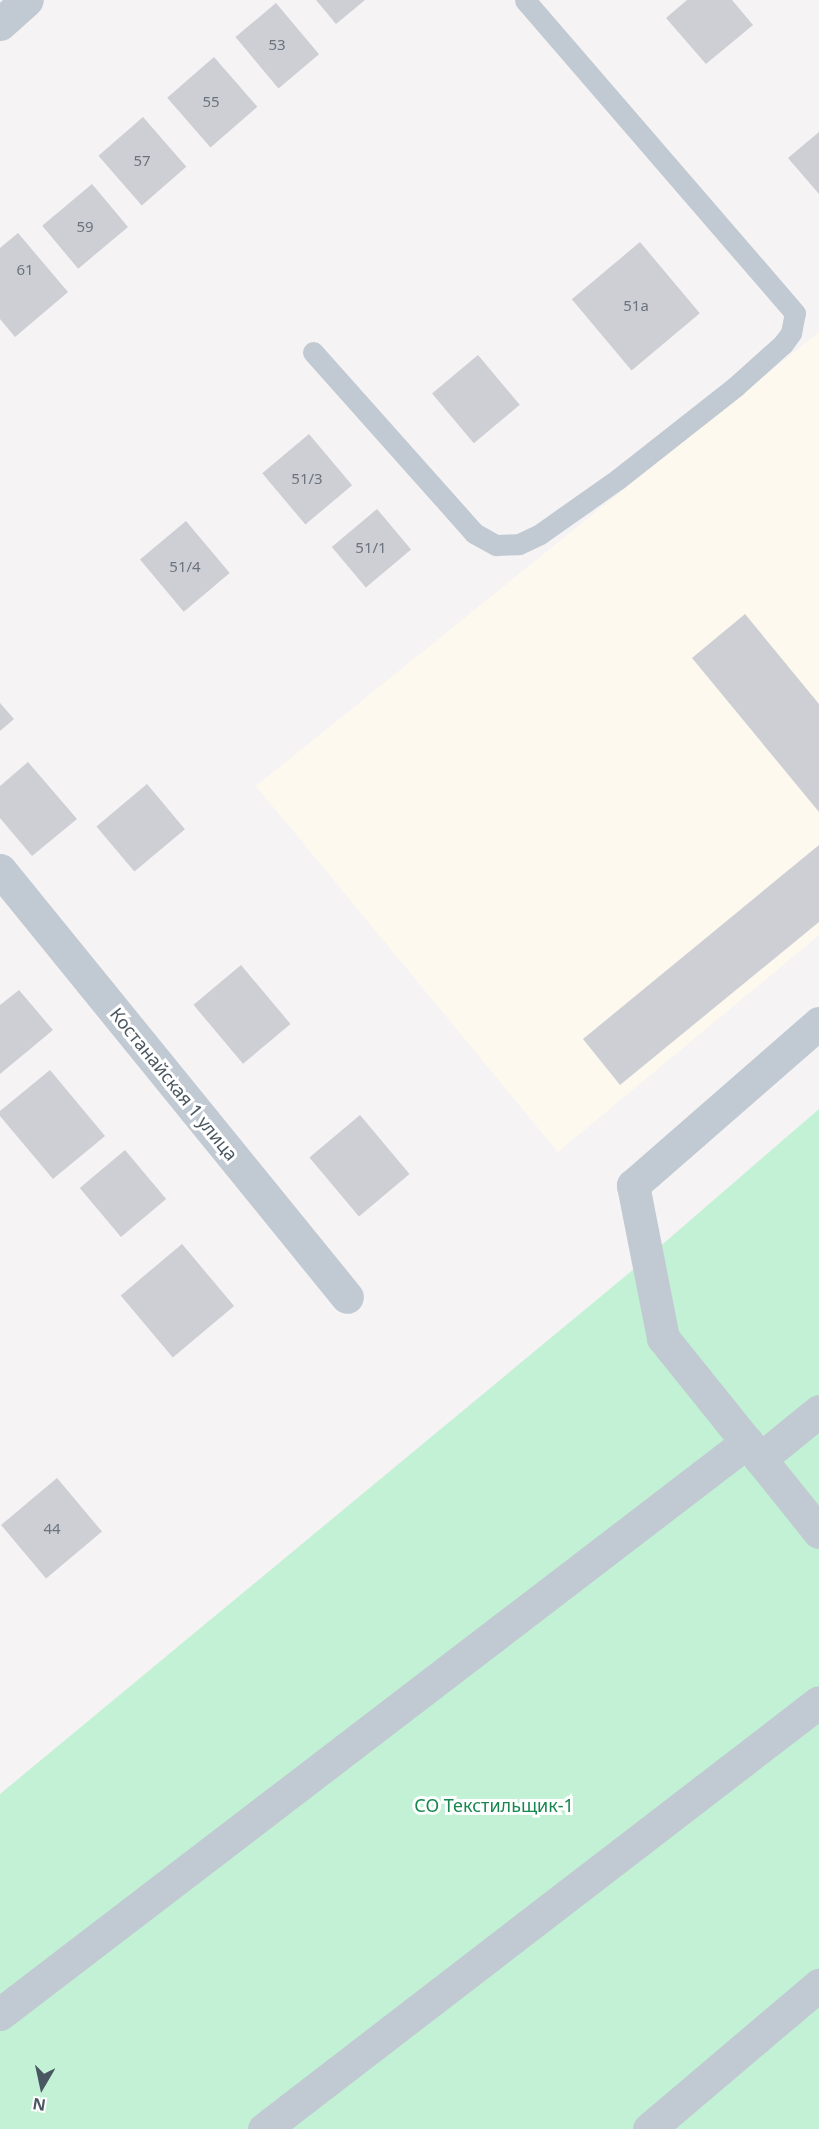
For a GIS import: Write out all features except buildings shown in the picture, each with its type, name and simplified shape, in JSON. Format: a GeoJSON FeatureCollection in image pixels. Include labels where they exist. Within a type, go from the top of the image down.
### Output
{"type":"FeatureCollection","features":[{"type":"Feature","properties":{"kind":"street"},"geometry":{"type":"LineString","coordinates":[[0,24],[27,0]]}},
{"type":"Feature","properties":{"kind":"street","name":"Костанайская 1 улица"},"geometry":{"type":"LineString","coordinates":[[0,870],[347,1298]]}},
{"type":"Feature","properties":{"kind":"street"},"geometry":{"type":"LineString","coordinates":[[819,1023],[633,1185],[663,1338],[819,1532]]}},
{"type":"Feature","properties":{"kind":"street"},"geometry":{"type":"LineString","coordinates":[[0,2014],[753,1450],[819,1410]]}},
{"type":"Feature","properties":{"kind":"street"},"geometry":{"type":"LineString","coordinates":[[264,2129],[819,1702]]}},
{"type":"Feature","properties":{"kind":"street"},"geometry":{"type":"LineString","coordinates":[[648,2129],[819,1985]]}},
{"type":"Feature","properties":{"kind":"lane"},"geometry":{"type":"LineString","coordinates":[[313,352],[474,533],[496,544],[519,544],[540,534],[627,471],[736,386],[783,344],[791,333],[795,314],[525,0]]}},
{"type":"Feature","properties":{"kind":"shaded area"},"geometry":{"type":"Polygon","coordinates":[[[819,332],[819,935],[558,1152],[256,786],[819,332]]]}},
{"type":"Feature","properties":{"kind":"green space","name":"СО Текстильщик-1"},"geometry":{"type":"Polygon","coordinates":[[[819,1109],[819,2129],[0,2129],[0,1794],[634,1269],[819,1109]]]}}]}
